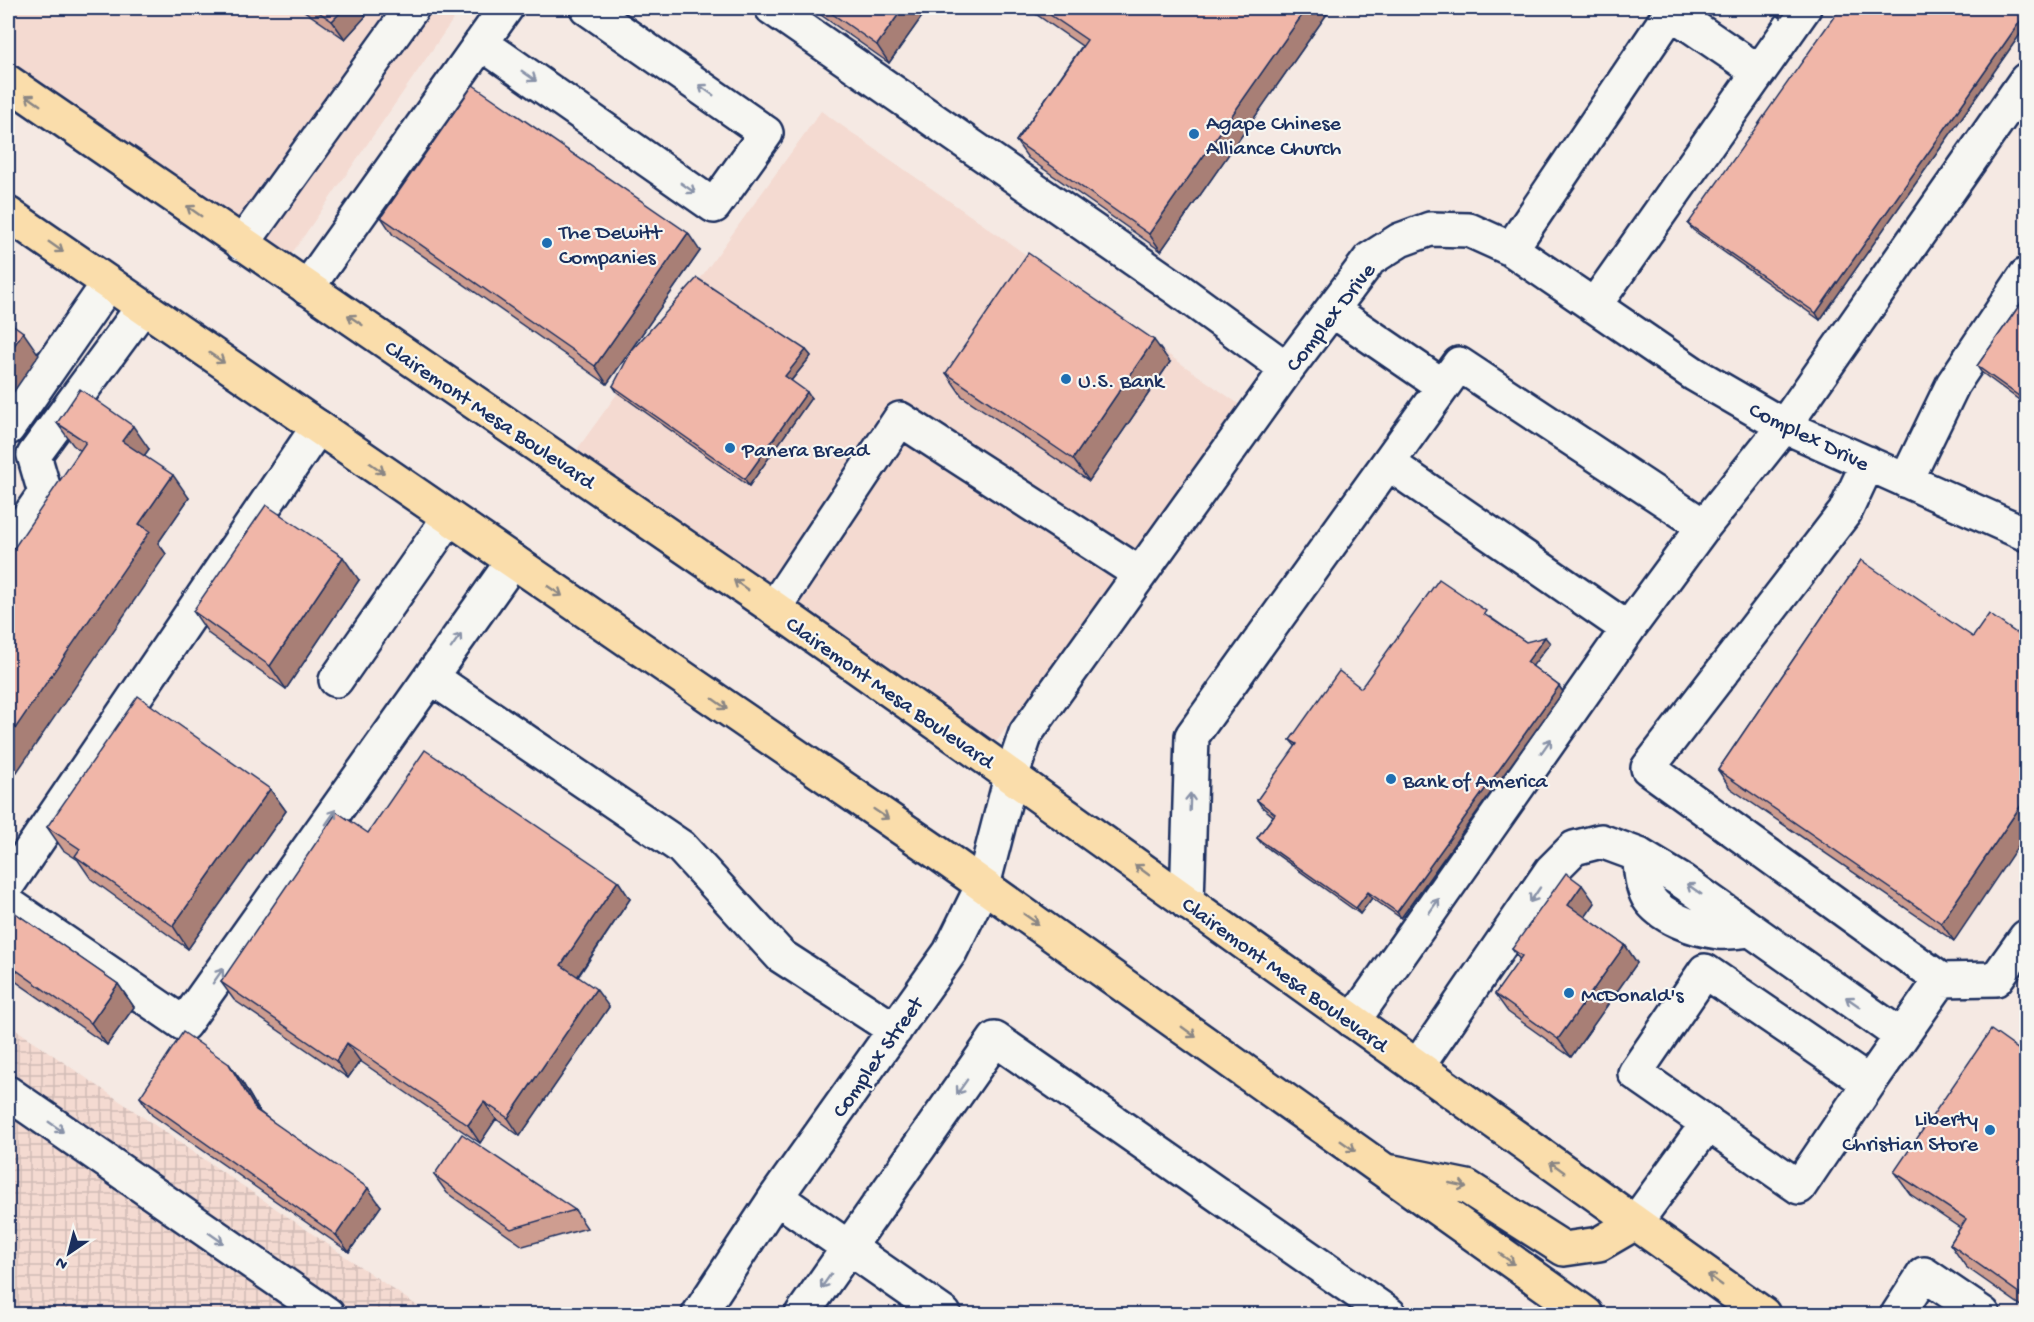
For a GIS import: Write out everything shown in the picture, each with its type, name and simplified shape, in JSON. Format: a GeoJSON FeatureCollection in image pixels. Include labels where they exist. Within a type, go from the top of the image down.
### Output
{"type":"FeatureCollection","features":[{"type":"Feature","properties":{"kind":"main road","name":"Clairemont Mesa Boulevard"},"geometry":{"type":"LineString","coordinates":[[8,82],[774,608],[1763,1314]]}},
{"type":"Feature","properties":{"kind":"main road"},"geometry":{"type":"LineString","coordinates":[[8,214],[983,885],[1586,1314]]}},
{"type":"Feature","properties":{"kind":"main road"},"geometry":{"type":"LineString","coordinates":[[1380,1169],[1467,1187],[1564,1249],[1599,1244],[1635,1223]]}},
{"type":"Feature","properties":{"kind":"street"},"geometry":{"type":"LineString","coordinates":[[242,244],[412,8]]}},
{"type":"Feature","properties":{"kind":"street"},"geometry":{"type":"LineString","coordinates":[[307,288],[506,8]]}},
{"type":"Feature","properties":{"kind":"street"},"geometry":{"type":"LineString","coordinates":[[481,43],[714,206],[766,133],[587,8]]}},
{"type":"Feature","properties":{"kind":"street"},"geometry":{"type":"LineString","coordinates":[[772,8],[1176,288],[1287,369]]}},
{"type":"Feature","properties":{"kind":"street"},"geometry":{"type":"LineString","coordinates":[[1594,306],[1804,8]]}},
{"type":"Feature","properties":{"kind":"street"},"geometry":{"type":"LineString","coordinates":[[1511,249],[1671,12],[1759,72]]}},
{"type":"Feature","properties":{"kind":"street"},"geometry":{"type":"LineString","coordinates":[[1353,1021],[1628,629],[1704,526],[1784,426],[2026,80]]}},
{"type":"Feature","properties":{"kind":"street","name":"Complex Drive"},"geometry":{"type":"LineString","coordinates":[[1011,777],[1026,733],[1287,369],[1370,259],[1400,240],[1430,229],[1469,230],[1511,249],[1694,374],[1784,426],[2026,534]]}},
{"type":"Feature","properties":{"kind":"street"},"geometry":{"type":"LineString","coordinates":[[1906,481],[1953,384],[2026,275]]}},
{"type":"Feature","properties":{"kind":"street"},"geometry":{"type":"LineString","coordinates":[[8,428],[108,284]]}},
{"type":"Feature","properties":{"kind":"street"},"geometry":{"type":"LineString","coordinates":[[8,548],[45,493],[34,454],[143,307]]}},
{"type":"Feature","properties":{"kind":"street"},"geometry":{"type":"LineString","coordinates":[[1332,310],[1443,386]]}},
{"type":"Feature","properties":{"kind":"street"},"geometry":{"type":"LineString","coordinates":[[1187,903],[1192,736],[1459,363],[1704,526]]}},
{"type":"Feature","properties":{"kind":"street"},"geometry":{"type":"LineString","coordinates":[[774,608],[900,419],[1140,574]]}},
{"type":"Feature","properties":{"kind":"street"},"geometry":{"type":"LineString","coordinates":[[8,884],[318,427]]}},
{"type":"Feature","properties":{"kind":"street"},"geometry":{"type":"LineString","coordinates":[[1388,463],[1628,629]]}},
{"type":"Feature","properties":{"kind":"street"},"geometry":{"type":"LineString","coordinates":[[1868,463],[1845,512],[1648,768],[1941,980],[1996,980],[2026,937]]}},
{"type":"Feature","properties":{"kind":"street"},"geometry":{"type":"LineString","coordinates":[[336,680],[449,518]]}},
{"type":"Feature","properties":{"kind":"street"},"geometry":{"type":"LineString","coordinates":[[8,904],[184,1024],[513,561]]}},
{"type":"Feature","properties":{"kind":"street"},"geometry":{"type":"LineString","coordinates":[[431,677],[681,847],[781,956],[894,1030]]}},
{"type":"Feature","properties":{"kind":"street","name":"Complex Street"},"geometry":{"type":"LineString","coordinates":[[699,1314],[776,1197],[950,952],[983,885],[1011,777]]}},
{"type":"Feature","properties":{"kind":"street"},"geometry":{"type":"LineString","coordinates":[[1417,1067],[1551,871],[1574,848],[1602,841],[1639,855],[1682,880],[1901,1036]]}},
{"type":"Feature","properties":{"kind":"street"},"geometry":{"type":"LineString","coordinates":[[1869,1083],[1705,971],[1635,1073],[1799,1187],[1941,980]]}},
{"type":"Feature","properties":{"kind":"street"},"geometry":{"type":"LineString","coordinates":[[802,1314],[995,1039],[1389,1314]]}},
{"type":"Feature","properties":{"kind":"street"},"geometry":{"type":"LineString","coordinates":[[8,1093],[327,1314]]}},
{"type":"Feature","properties":{"kind":"street"},"geometry":{"type":"LineString","coordinates":[[1635,1223],[1708,1123]]}},
{"type":"Feature","properties":{"kind":"street"},"geometry":{"type":"LineString","coordinates":[[776,1197],[944,1314]]}},
{"type":"Feature","properties":{"kind":"street"},"geometry":{"type":"LineString","coordinates":[[1898,1314],[1924,1274],[1983,1314]]}},
{"type":"Feature","properties":{"kind":"shaded area"},"geometry":{"type":"Polygon","coordinates":[[[8,8],[461,8],[286,262],[8,67],[8,8]]]}},
{"type":"Feature","properties":{"kind":"shaded area"},"geometry":{"type":"Polygon","coordinates":[[[821,111],[1243,407],[993,746],[573,455],[821,111]]]}},
{"type":"Feature","properties":{"kind":"shaded area"},"geometry":{"type":"Polygon","coordinates":[[[8,1024],[429,1314],[8,1314],[8,1024]]]}},
{"type":"Feature","properties":{"kind":"building"},"geometry":{"type":"Polygon","coordinates":[[[313,8],[345,8],[332,21],[313,8]]]}},
{"type":"Feature","properties":{"kind":"building"},"geometry":{"type":"Polygon","coordinates":[[[824,8],[903,8],[877,45],[824,8]]]}},
{"type":"Feature","properties":{"kind":"building"},"geometry":{"type":"Polygon","coordinates":[[[1040,8],[1307,8],[1149,234],[1016,141],[1087,40],[1040,8]]]}},
{"type":"Feature","properties":{"kind":"building"},"geometry":{"type":"Polygon","coordinates":[[[1840,8],[2026,8],[2026,13],[1816,313],[1688,224],[1840,8]]]}},
{"type":"Feature","properties":{"kind":"building","name":"The Dewitt Companies"},"geometry":{"type":"Polygon","coordinates":[[[473,85],[688,233],[595,366],[381,217],[473,85]]]}},
{"type":"Feature","properties":{"kind":"building","name":"U.S. Bank"},"geometry":{"type":"Polygon","coordinates":[[[1028,253],[1154,340],[1073,459],[946,373],[1028,253]]]}},
{"type":"Feature","properties":{"kind":"building"},"geometry":{"type":"Polygon","coordinates":[[[697,278],[806,350],[785,376],[807,392],[745,479],[613,386],[632,350],[697,278]]]}},
{"type":"Feature","properties":{"kind":"building"},"geometry":{"type":"Polygon","coordinates":[[[2026,296],[2026,401],[1977,366],[2026,296]]]}},
{"type":"Feature","properties":{"kind":"building"},"geometry":{"type":"Polygon","coordinates":[[[8,321],[23,332],[8,355],[8,321]]]}},
{"type":"Feature","properties":{"kind":"building"},"geometry":{"type":"Polygon","coordinates":[[[80,389],[133,426],[122,441],[173,475],[139,524],[150,531],[8,739],[8,557],[86,442],[57,423],[80,389]]]}},
{"type":"Feature","properties":{"kind":"building"},"geometry":{"type":"Polygon","coordinates":[[[266,505],[343,557],[270,666],[193,611],[266,505]]]}},
{"type":"Feature","properties":{"kind":"building"},"geometry":{"type":"Polygon","coordinates":[[[1861,560],[1973,637],[1989,614],[2026,640],[2026,798],[1941,923],[1718,770],[1861,560]]]}},
{"type":"Feature","properties":{"kind":"building","name":"Bank of America"},"geometry":{"type":"Polygon","coordinates":[[[1439,579],[1486,611],[1484,614],[1526,642],[1545,637],[1527,662],[1559,686],[1397,912],[1368,892],[1356,908],[1257,838],[1275,814],[1257,800],[1297,744],[1290,740],[1339,671],[1361,688],[1439,579]]]}},
{"type":"Feature","properties":{"kind":"building"},"geometry":{"type":"Polygon","coordinates":[[[138,696],[270,789],[173,926],[75,856],[80,849],[47,827],[138,696]]]}},
{"type":"Feature","properties":{"kind":"building"},"geometry":{"type":"Polygon","coordinates":[[[425,750],[618,881],[561,965],[596,989],[508,1118],[484,1102],[468,1125],[347,1043],[336,1061],[221,982],[337,812],[368,833],[425,750]]]}},
{"type":"Feature","properties":{"kind":"building","name":"McDonald's"},"geometry":{"type":"Polygon","coordinates":[[[1566,873],[1582,885],[1568,905],[1625,945],[1558,1039],[1495,994],[1522,956],[1512,949],[1566,873]]]}},
{"type":"Feature","properties":{"kind":"building"},"geometry":{"type":"Polygon","coordinates":[[[8,908],[118,984],[91,1023],[8,964],[8,908]]]}},
{"type":"Feature","properties":{"kind":"building","name":"Liberty Christian Store"},"geometry":{"type":"Polygon","coordinates":[[[1991,1030],[2026,1055],[2026,1298],[1950,1244],[1966,1219],[1894,1172],[1991,1030]]]}},
{"type":"Feature","properties":{"kind":"building"},"geometry":{"type":"Polygon","coordinates":[[[183,1032],[229,1064],[256,1110],[368,1188],[336,1235],[140,1097],[183,1032]]]}},
{"type":"Feature","properties":{"kind":"building"},"geometry":{"type":"Polygon","coordinates":[[[462,1134],[575,1210],[511,1229],[434,1175],[462,1134]]]}},
{"type":"Feature","properties":{"kind":"place","name":"Agape Chinese Alliance Church"},"geometry":{"type":"Point","coordinates":[1194,134]}},
{"type":"Feature","properties":{"kind":"place","name":"The Dewitt Companies"},"geometry":{"type":"Point","coordinates":[547,243]}},
{"type":"Feature","properties":{"kind":"place","name":"U.S. Bank"},"geometry":{"type":"Point","coordinates":[1066,379]}},
{"type":"Feature","properties":{"kind":"place","name":"Panera Bread"},"geometry":{"type":"Point","coordinates":[730,448]}},
{"type":"Feature","properties":{"kind":"place","name":"Bank of America"},"geometry":{"type":"Point","coordinates":[1391,779]}},
{"type":"Feature","properties":{"kind":"place","name":"McDonald's"},"geometry":{"type":"Point","coordinates":[1569,993]}},
{"type":"Feature","properties":{"kind":"place","name":"Liberty Christian Store"},"geometry":{"type":"Point","coordinates":[1990,1130]}}]}
